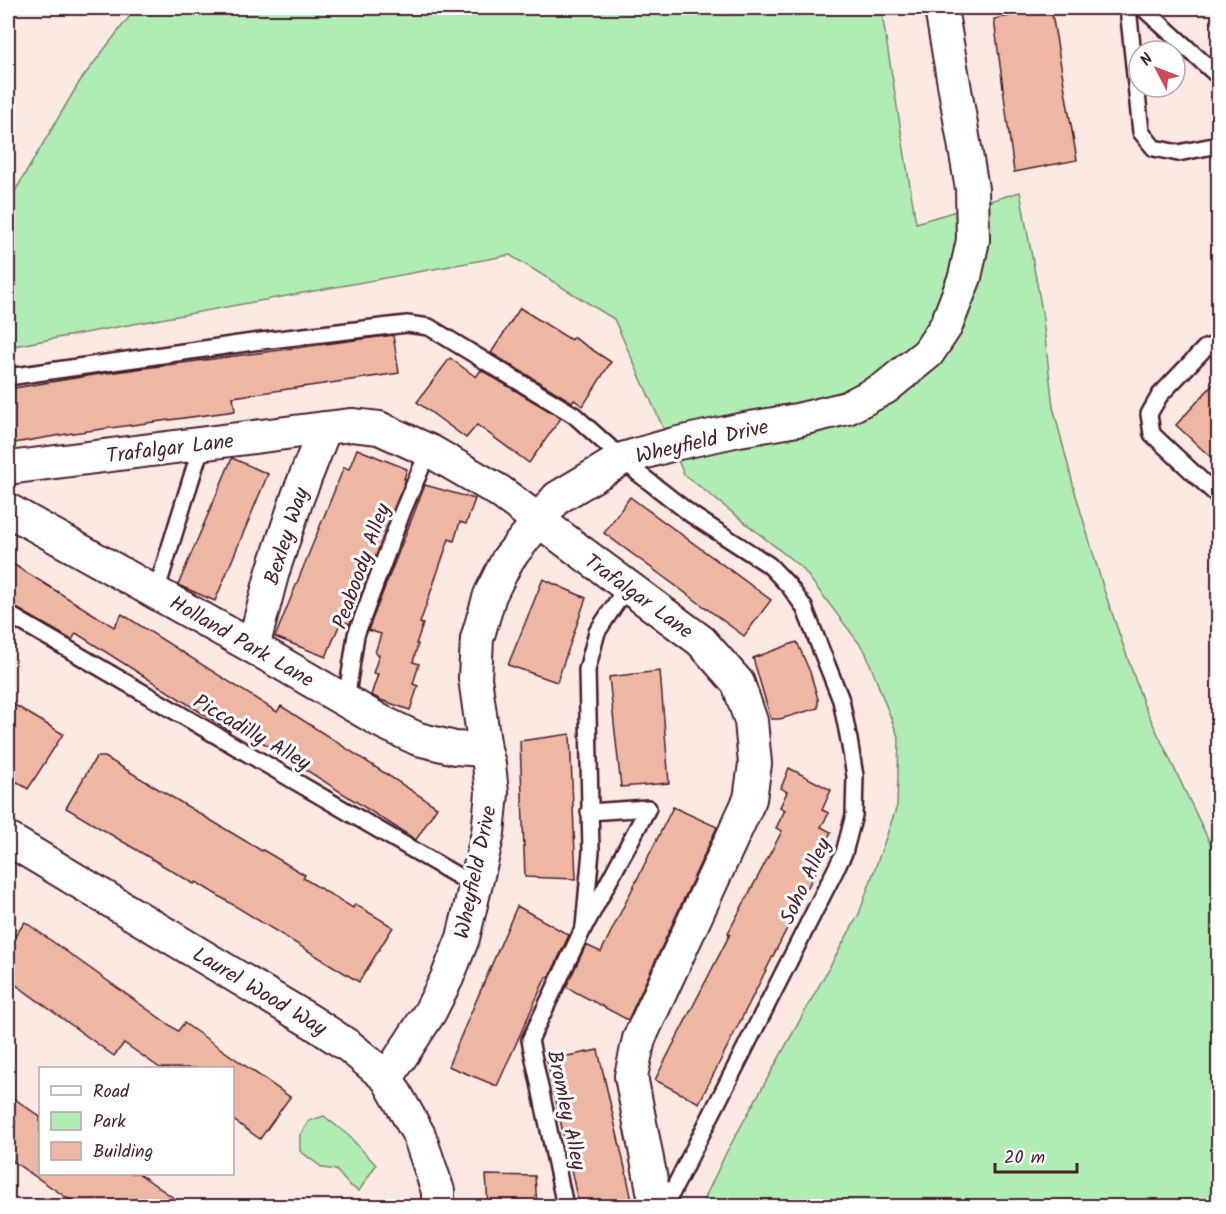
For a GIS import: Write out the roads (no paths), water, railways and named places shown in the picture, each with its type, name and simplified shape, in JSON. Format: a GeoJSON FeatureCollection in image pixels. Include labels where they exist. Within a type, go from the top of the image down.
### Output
{"type":"FeatureCollection","features":[{"type":"Feature","properties":{"kind":"street","name":"Wheyfield Drive"},"geometry":{"type":"LineString","coordinates":[[387,1078],[430,1012],[447,978],[463,938],[488,834],[492,793],[475,678],[477,639],[490,595],[508,559],[558,498],[622,459],[685,442],[847,408],[885,388],[928,353],[946,326],[965,277],[973,240],[972,189],[941,8]]}},
{"type":"Feature","properties":{"kind":"street","name":"Trafalgar Lane"},"geometry":{"type":"LineString","coordinates":[[8,468],[352,425],[380,428],[429,450],[499,491],[626,588],[701,641],[738,683],[751,721],[755,764],[750,800],[639,1039],[631,1076],[656,1206]]}},
{"type":"Feature","properties":{"kind":"street","name":"Bexley Way"},"geometry":{"type":"LineString","coordinates":[[253,647],[273,571],[298,496],[325,428]]}},
{"type":"Feature","properties":{"kind":"street","name":"Holland Park Lane"},"geometry":{"type":"LineString","coordinates":[[8,510],[253,647],[381,722],[418,739],[455,748],[485,750]]}},
{"type":"Feature","properties":{"kind":"street","name":"Laurel Wood Way"},"geometry":{"type":"LineString","coordinates":[[12,851],[312,1022],[350,1047],[387,1078],[419,1135],[438,1191],[438,1206]]}},
{"type":"Feature","properties":{"kind":"lane"},"geometry":{"type":"LineString","coordinates":[[1128,8],[1141,132],[1154,148],[1178,153],[1218,146]]}},
{"type":"Feature","properties":{"kind":"lane"},"geometry":{"type":"LineString","coordinates":[[1143,8],[1218,76]]}},
{"type":"Feature","properties":{"kind":"lane","name":"Soho Alley"},"geometry":{"type":"LineString","coordinates":[[8,377],[253,342],[407,324],[429,327],[574,415],[622,459],[692,515],[769,565],[789,586],[804,607],[841,700],[855,776],[855,814],[844,853],[665,1206]]}},
{"type":"Feature","properties":{"kind":"lane"},"geometry":{"type":"LineString","coordinates":[[1218,344],[1205,348],[1160,395],[1149,414],[1152,434],[1218,496]]}},
{"type":"Feature","properties":{"kind":"lane"},"geometry":{"type":"LineString","coordinates":[[156,592],[202,444]]}},
{"type":"Feature","properties":{"kind":"lane","name":"Peaboody Alley"},"geometry":{"type":"LineString","coordinates":[[346,701],[356,635],[403,510],[429,450]]}},
{"type":"Feature","properties":{"kind":"lane","name":"Bromley Alley"},"geometry":{"type":"LineString","coordinates":[[584,927],[591,851],[587,670],[597,632],[626,588]]}},
{"type":"Feature","properties":{"kind":"lane","name":"Piccadilly Alley"},"geometry":{"type":"LineString","coordinates":[[8,614],[475,886]]}},
{"type":"Feature","properties":{"kind":"lane","name":"Bromley Alley"},"geometry":{"type":"LineString","coordinates":[[565,1206],[530,1040],[584,927],[648,808],[589,812]]}}]}
